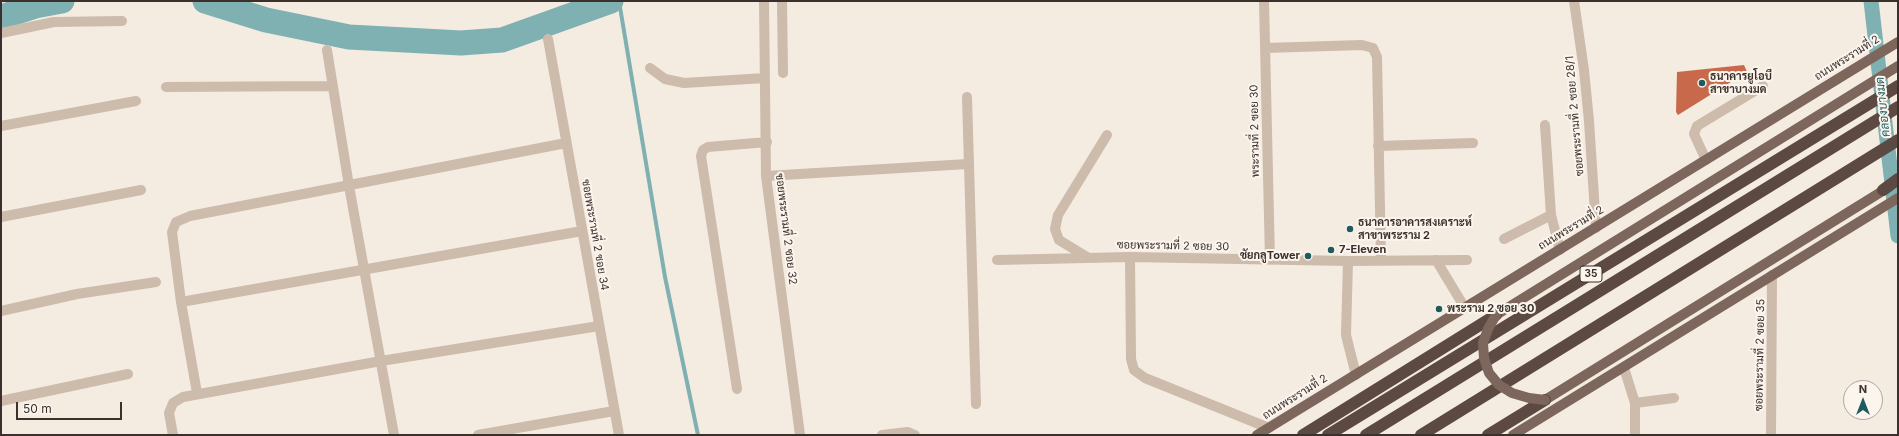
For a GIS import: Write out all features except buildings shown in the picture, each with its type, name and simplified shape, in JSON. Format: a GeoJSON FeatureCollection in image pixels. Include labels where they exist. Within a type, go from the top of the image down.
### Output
{"type":"FeatureCollection","features":[{"type":"Feature","properties":{"kind":"highway","name":"35"},"geometry":{"type":"LineString","coordinates":[[1328,435],[1898,86]]}},
{"type":"Feature","properties":{"kind":"highway"},"geometry":{"type":"LineString","coordinates":[[1366,435],[1898,106]]}},
{"type":"Feature","properties":{"kind":"highway"},"geometry":{"type":"LineString","coordinates":[[1421,435],[1898,140]]}},
{"type":"Feature","properties":{"kind":"highway"},"geometry":{"type":"LineString","coordinates":[[1436,435],[1898,150]]}},
{"type":"Feature","properties":{"kind":"highway"},"geometry":{"type":"LineString","coordinates":[[1882,190],[1898,181]]}},
{"type":"Feature","properties":{"kind":"highway"},"geometry":{"type":"LineString","coordinates":[[1303,435],[1496,315]]}},
{"type":"Feature","properties":{"kind":"highway"},"geometry":{"type":"LineString","coordinates":[[1488,435],[1545,400]]}},
{"type":"Feature","properties":{"kind":"main road","name":"ถนนพระรามที่ 2"},"geometry":{"type":"LineString","coordinates":[[1257,435],[1898,42]]}},
{"type":"Feature","properties":{"kind":"main road"},"geometry":{"type":"LineString","coordinates":[[1882,190],[1545,400],[1529,398],[1512,393],[1499,385],[1489,373],[1484,358],[1483,343],[1488,329],[1496,315],[1898,66]]}},
{"type":"Feature","properties":{"kind":"main road"},"geometry":{"type":"LineString","coordinates":[[1513,435],[1898,198]]}},
{"type":"Feature","properties":{"kind":"street","name":"ซอยพระรามที่ 2 ซอย 32"},"geometry":{"type":"LineString","coordinates":[[764,1],[767,142],[766,176],[800,435]]}},
{"type":"Feature","properties":{"kind":"street"},"geometry":{"type":"LineString","coordinates":[[778,1],[782,1],[783,73]]}},
{"type":"Feature","properties":{"kind":"street","name":"พระรามที่ 2 ซอย 30"},"geometry":{"type":"LineString","coordinates":[[1264,1],[1270,260]]}},
{"type":"Feature","properties":{"kind":"street","name":"ซอยพระรามที่ 2 ซอย 28/1"},"geometry":{"type":"LineString","coordinates":[[1574,1],[1584,70],[1589,121],[1596,228]]}},
{"type":"Feature","properties":{"kind":"street"},"geometry":{"type":"LineString","coordinates":[[1,32],[54,22],[122,21]]}},
{"type":"Feature","properties":{"kind":"street","name":"ซอยพระรามที่ 2 ซอย 34"},"geometry":{"type":"LineString","coordinates":[[548,39],[619,435]]}},
{"type":"Feature","properties":{"kind":"street"},"geometry":{"type":"LineString","coordinates":[[1265,48],[1362,45],[1373,48],[1377,57],[1381,260]]}},
{"type":"Feature","properties":{"kind":"street"},"geometry":{"type":"LineString","coordinates":[[327,50],[349,186],[394,435]]}},
{"type":"Feature","properties":{"kind":"street"},"geometry":{"type":"LineString","coordinates":[[650,68],[665,79],[684,83],[765,78]]}},
{"type":"Feature","properties":{"kind":"street"},"geometry":{"type":"LineString","coordinates":[[166,87],[333,86]]}},
{"type":"Feature","properties":{"kind":"street"},"geometry":{"type":"LineString","coordinates":[[1706,160],[1694,134],[1697,126],[1763,86]]}},
{"type":"Feature","properties":{"kind":"street"},"geometry":{"type":"LineString","coordinates":[[968,97],[968,164],[973,256],[976,404]]}},
{"type":"Feature","properties":{"kind":"street"},"geometry":{"type":"LineString","coordinates":[[1,126],[136,101]]}},
{"type":"Feature","properties":{"kind":"street"},"geometry":{"type":"LineString","coordinates":[[1544,125],[1551,215],[1560,250]]}},
{"type":"Feature","properties":{"kind":"street"},"geometry":{"type":"LineString","coordinates":[[1089,257],[1059,240],[1055,229],[1058,215],[1107,135]]}},
{"type":"Feature","properties":{"kind":"street"},"geometry":{"type":"LineString","coordinates":[[737,389],[701,156],[703,150],[708,147],[767,142]]}},
{"type":"Feature","properties":{"kind":"street"},"geometry":{"type":"LineString","coordinates":[[197,393],[181,302],[172,232],[176,222],[190,216],[566,143]]}},
{"type":"Feature","properties":{"kind":"street"},"geometry":{"type":"LineString","coordinates":[[1378,146],[1473,143]]}},
{"type":"Feature","properties":{"kind":"street"},"geometry":{"type":"LineString","coordinates":[[766,176],[968,164]]}},
{"type":"Feature","properties":{"kind":"street"},"geometry":{"type":"LineString","coordinates":[[1,217],[141,190]]}},
{"type":"Feature","properties":{"kind":"street"},"geometry":{"type":"LineString","coordinates":[[1504,239],[1551,215]]}},
{"type":"Feature","properties":{"kind":"street"},"geometry":{"type":"LineString","coordinates":[[181,302],[582,231]]}},
{"type":"Feature","properties":{"kind":"street","name":"ซอยพระรามที่ 2 ซอย 30"},"geometry":{"type":"LineString","coordinates":[[997,260],[1089,257],[1348,261],[1467,260]]}},
{"type":"Feature","properties":{"kind":"street"},"geometry":{"type":"LineString","coordinates":[[1130,257],[1130,359],[1134,370],[1145,378],[1268,428]]}},
{"type":"Feature","properties":{"kind":"street"},"geometry":{"type":"LineString","coordinates":[[1436,260],[1465,308]]}},
{"type":"Feature","properties":{"kind":"street"},"geometry":{"type":"LineString","coordinates":[[1348,261],[1346,335],[1356,375]]}},
{"type":"Feature","properties":{"kind":"street","name":"ซอยพระรามที่ 2 ซอย 35"},"geometry":{"type":"LineString","coordinates":[[1771,435],[1772,275]]}},
{"type":"Feature","properties":{"kind":"street"},"geometry":{"type":"LineString","coordinates":[[1,311],[78,294],[156,282]]}},
{"type":"Feature","properties":{"kind":"street"},"geometry":{"type":"LineString","coordinates":[[173,435],[169,413],[173,402],[197,393],[381,360],[599,326]]}},
{"type":"Feature","properties":{"kind":"street"},"geometry":{"type":"LineString","coordinates":[[1624,368],[1635,402],[1635,435]]}},
{"type":"Feature","properties":{"kind":"street"},"geometry":{"type":"LineString","coordinates":[[1,401],[128,374]]}},
{"type":"Feature","properties":{"kind":"street"},"geometry":{"type":"LineString","coordinates":[[1635,402],[1674,398]]}},
{"type":"Feature","properties":{"kind":"street"},"geometry":{"type":"LineString","coordinates":[[478,435],[614,412]]}},
{"type":"Feature","properties":{"kind":"street"},"geometry":{"type":"LineString","coordinates":[[882,435],[908,432],[915,435]]}},
{"type":"Feature","properties":{"kind":"waterway"},"geometry":{"type":"LineString","coordinates":[[1,17],[35,6],[62,1]]}},
{"type":"Feature","properties":{"kind":"waterway"},"geometry":{"type":"LineString","coordinates":[[205,1],[266,20],[349,37],[461,43],[502,40],[611,1]]}},
{"type":"Feature","properties":{"kind":"waterway"},"geometry":{"type":"LineString","coordinates":[[619,1],[665,277],[698,435]]}},
{"type":"Feature","properties":{"kind":"waterway","name":"คลองบางมด"},"geometry":{"type":"LineString","coordinates":[[1871,1],[1898,236]]}},
{"type":"Feature","properties":{"kind":"place","name":"ธนาคารยูโอบี สาขาบางมด"},"geometry":{"type":"Point","coordinates":[1702,83]}},
{"type":"Feature","properties":{"kind":"place","name":"ธนาคารอาคารสงเคราะห์ สาขาพระราม 2"},"geometry":{"type":"Point","coordinates":[1350,229]}},
{"type":"Feature","properties":{"kind":"place","name":"7-Eleven"},"geometry":{"type":"Point","coordinates":[1331,250]}},
{"type":"Feature","properties":{"kind":"place","name":"ชัยกลูTower"},"geometry":{"type":"Point","coordinates":[1308,256]}},
{"type":"Feature","properties":{"kind":"place","name":"พระราม 2 ซอย 30"},"geometry":{"type":"Point","coordinates":[1439,309]}}]}
